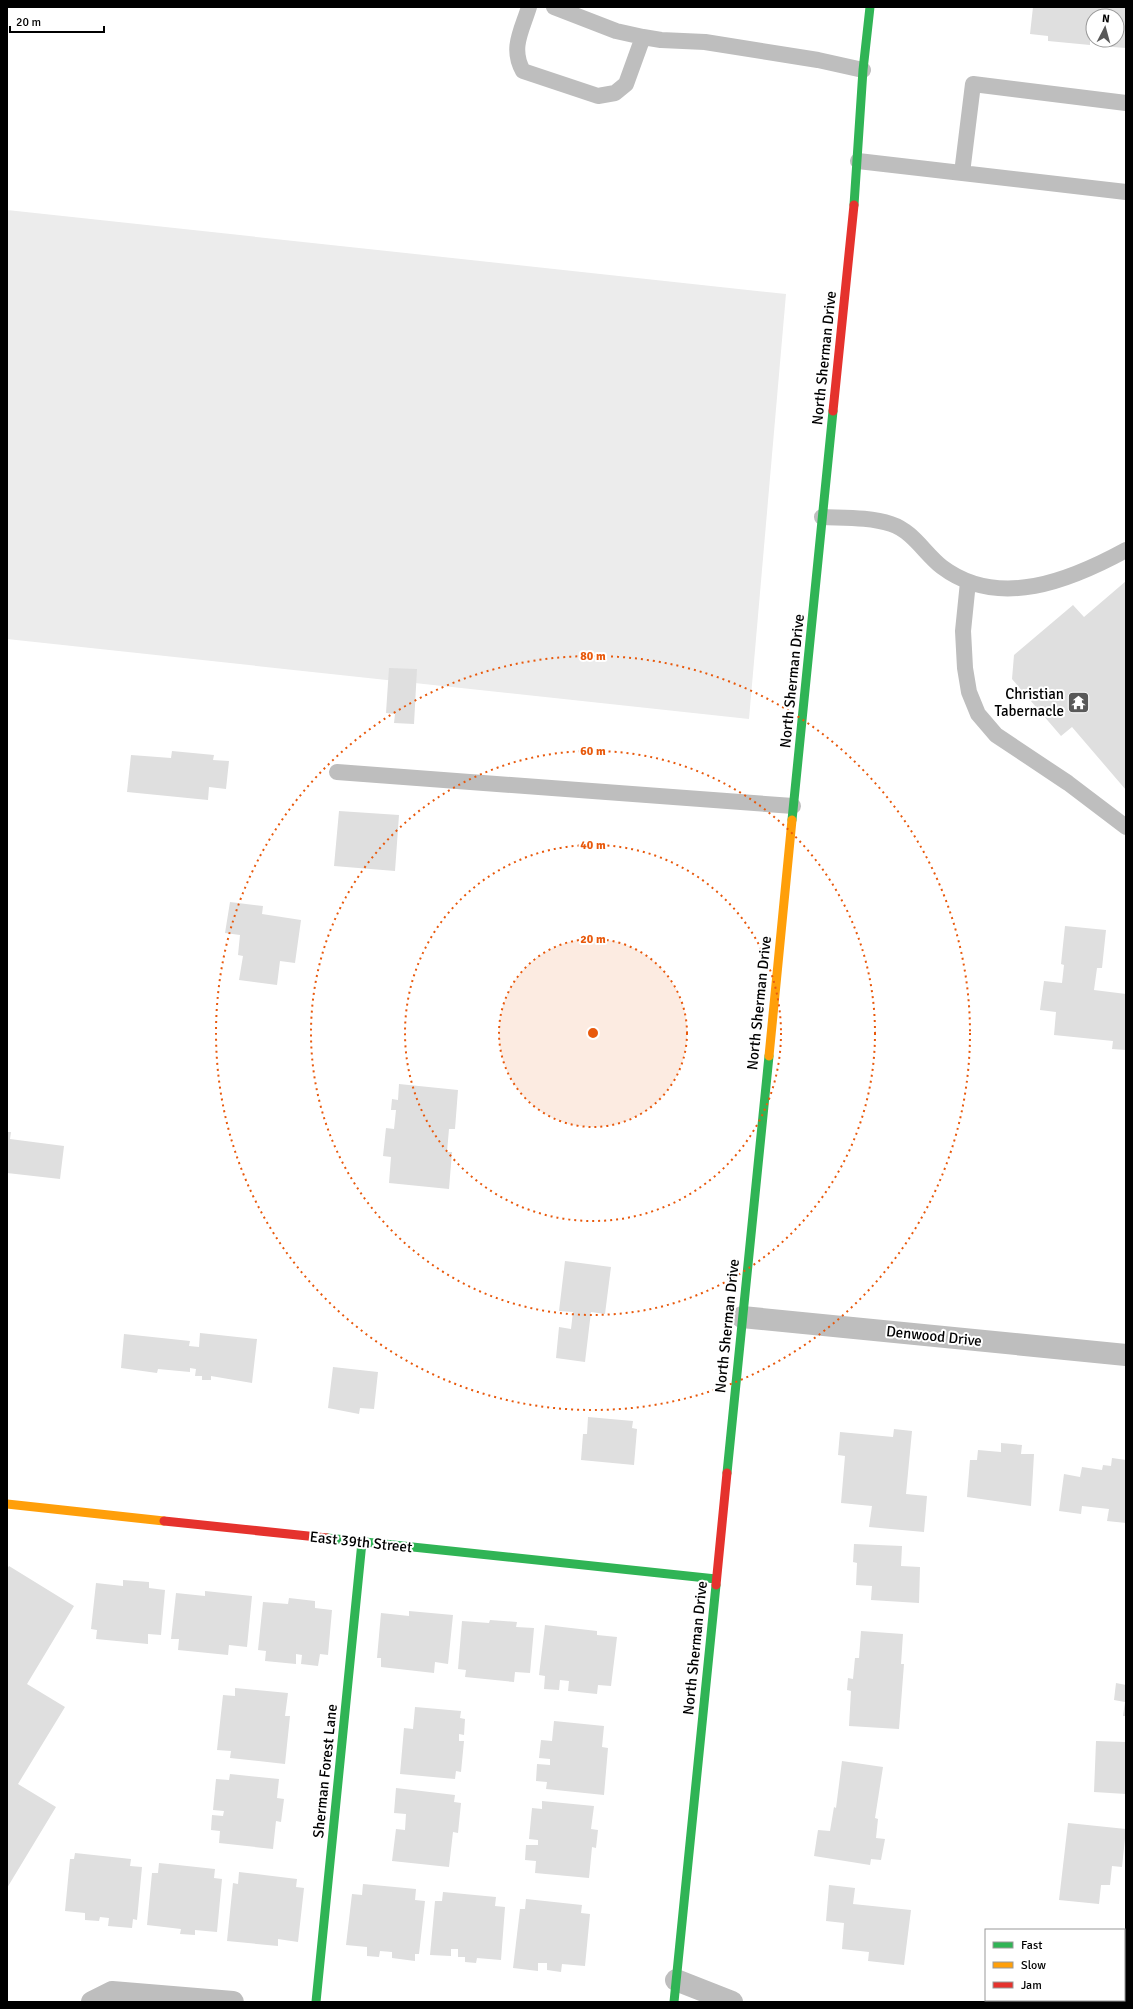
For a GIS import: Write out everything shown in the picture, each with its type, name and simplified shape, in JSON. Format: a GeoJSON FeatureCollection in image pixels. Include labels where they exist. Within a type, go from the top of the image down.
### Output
{"type":"FeatureCollection","features":[{"type":"Feature","properties":{"kind":"main road","name":"North Sherman Drive"},"geometry":{"type":"LineString","coordinates":[[674,2002],[858,160],[863,70],[870,7]]}},
{"type":"Feature","properties":{"kind":"main road","name":"East 39th Street"},"geometry":{"type":"LineString","coordinates":[[7,1504],[716,1579]]}},
{"type":"Feature","properties":{"kind":"main road","name":"Sherman Forest Lane"},"geometry":{"type":"LineString","coordinates":[[316,2002],[362,1542]]}},
{"type":"Feature","properties":{"kind":"street","name":"Denwood Drive"},"geometry":{"type":"LineString","coordinates":[[742,1317],[1126,1355]]}},
{"type":"Feature","properties":{"kind":"street"},"geometry":{"type":"LineString","coordinates":[[676,1980],[732,2002]]}},
{"type":"Feature","properties":{"kind":"street"},"geometry":{"type":"LineString","coordinates":[[92,2002],[112,1992],[233,2002]]}},
{"type":"Feature","properties":{"kind":"lane"},"geometry":{"type":"LineString","coordinates":[[529,7],[516,50],[517,61],[522,71],[598,96],[614,93],[626,84],[643,36]]}},
{"type":"Feature","properties":{"kind":"lane"},"geometry":{"type":"LineString","coordinates":[[554,7],[616,30],[661,40],[705,42],[818,60],[863,70]]}},
{"type":"Feature","properties":{"kind":"lane"},"geometry":{"type":"LineString","coordinates":[[962,173],[973,84],[1126,103]]}},
{"type":"Feature","properties":{"kind":"lane"},"geometry":{"type":"LineString","coordinates":[[858,160],[1126,192]]}},
{"type":"Feature","properties":{"kind":"lane"},"geometry":{"type":"LineString","coordinates":[[822,517],[865,519],[892,524],[915,540],[942,567],[968,582],[1002,589],[1039,586],[1073,577],[1126,550]]}},
{"type":"Feature","properties":{"kind":"lane"},"geometry":{"type":"LineString","coordinates":[[968,582],[963,631],[964,668],[968,692],[978,714],[996,735],[1068,783],[1126,827]]}},
{"type":"Feature","properties":{"kind":"lane"},"geometry":{"type":"LineString","coordinates":[[337,772],[793,806]]}},
{"type":"Feature","properties":{"kind":"shaded area"},"geometry":{"type":"Polygon","coordinates":[[[7,210],[786,294],[749,719],[7,639],[7,210]]]}},
{"type":"Feature","properties":{"kind":"building"},"geometry":{"type":"Polygon","coordinates":[[[1033,7],[1126,7],[1126,48],[1125,8],[1085,8],[1085,45],[1048,41],[1048,36],[1030,34],[1033,7]]]}},
{"type":"Feature","properties":{"kind":"building","name":"Christian Tabernacle"},"geometry":{"type":"Polygon","coordinates":[[[1126,581],[1126,790],[1072,727],[1061,736],[1012,679],[1014,655],[1073,605],[1084,617],[1126,581]]]}},
{"type":"Feature","properties":{"kind":"building"},"geometry":{"type":"Polygon","coordinates":[[[389,668],[417,669],[414,724],[394,723],[395,714],[386,713],[389,668]]]}},
{"type":"Feature","properties":{"kind":"building"},"geometry":{"type":"Polygon","coordinates":[[[172,751],[214,755],[213,760],[229,761],[226,789],[209,787],[208,800],[127,792],[131,755],[171,758],[172,751]]]}},
{"type":"Feature","properties":{"kind":"building"},"geometry":{"type":"Polygon","coordinates":[[[339,811],[399,815],[395,871],[334,866],[339,811]]]}},
{"type":"Feature","properties":{"kind":"building"},"geometry":{"type":"Polygon","coordinates":[[[230,902],[263,906],[262,914],[301,920],[295,963],[280,961],[277,985],[239,980],[243,956],[238,955],[240,935],[225,933],[230,902]]]}},
{"type":"Feature","properties":{"kind":"building"},"geometry":{"type":"Polygon","coordinates":[[[1065,926],[1106,930],[1102,968],[1097,968],[1094,990],[1126,994],[1126,1050],[1112,1049],[1113,1041],[1054,1035],[1056,1012],[1040,1010],[1044,981],[1062,983],[1064,965],[1061,964],[1065,926]]]}},
{"type":"Feature","properties":{"kind":"building"},"geometry":{"type":"Polygon","coordinates":[[[399,1084],[458,1090],[455,1129],[449,1129],[447,1152],[452,1152],[449,1189],[389,1183],[391,1157],[383,1156],[386,1128],[394,1129],[396,1110],[391,1110],[392,1099],[398,1100],[399,1084]]]}},
{"type":"Feature","properties":{"kind":"building"},"geometry":{"type":"Polygon","coordinates":[[[7,1132],[11,1132],[10,1139],[64,1146],[60,1179],[7,1173],[7,1132]]]}},
{"type":"Feature","properties":{"kind":"building"},"geometry":{"type":"Polygon","coordinates":[[[565,1261],[611,1267],[605,1314],[591,1312],[585,1362],[556,1358],[559,1327],[571,1329],[573,1312],[559,1311],[565,1261]]]}},
{"type":"Feature","properties":{"kind":"building"},"geometry":{"type":"Polygon","coordinates":[[[200,1333],[257,1339],[252,1383],[211,1376],[211,1380],[202,1380],[202,1376],[195,1376],[196,1369],[190,1368],[190,1372],[158,1369],[157,1373],[121,1368],[124,1334],[190,1341],[189,1346],[199,1347],[200,1333]]]}},
{"type":"Feature","properties":{"kind":"building"},"geometry":{"type":"Polygon","coordinates":[[[333,1367],[378,1372],[374,1409],[360,1408],[359,1414],[328,1408],[333,1367]]]}},
{"type":"Feature","properties":{"kind":"building"},"geometry":{"type":"Polygon","coordinates":[[[588,1417],[633,1421],[632,1428],[637,1429],[634,1465],[581,1460],[583,1434],[587,1434],[588,1417]]]}},
{"type":"Feature","properties":{"kind":"building"},"geometry":{"type":"Polygon","coordinates":[[[894,1429],[912,1431],[906,1494],[927,1496],[924,1532],[869,1527],[872,1506],[841,1503],[845,1456],[838,1455],[840,1432],[893,1437],[894,1429]]]}},
{"type":"Feature","properties":{"kind":"building"},"geometry":{"type":"Polygon","coordinates":[[[1001,1443],[1022,1445],[1021,1454],[1034,1454],[1031,1506],[967,1497],[970,1460],[977,1460],[978,1450],[1001,1452],[1001,1443]]]}},
{"type":"Feature","properties":{"kind":"building"},"geometry":{"type":"Polygon","coordinates":[[[1112,1458],[1126,1460],[1126,1523],[1107,1521],[1109,1509],[1082,1506],[1081,1514],[1059,1511],[1064,1474],[1080,1477],[1082,1467],[1102,1470],[1103,1465],[1111,1466],[1112,1458]]]}},
{"type":"Feature","properties":{"kind":"building"},"geometry":{"type":"Polygon","coordinates":[[[854,1544],[902,1546],[901,1566],[920,1567],[919,1603],[871,1600],[872,1586],[856,1585],[857,1563],[853,1562],[854,1544]]]}},
{"type":"Feature","properties":{"kind":"building"},"geometry":{"type":"Polygon","coordinates":[[[9,1566],[74,1606],[27,1684],[65,1707],[18,1784],[56,1807],[7,1888],[7,1569],[9,1566]]]}},
{"type":"Feature","properties":{"kind":"building"},"geometry":{"type":"Polygon","coordinates":[[[123,1580],[149,1582],[149,1588],[165,1590],[161,1635],[148,1634],[148,1644],[96,1639],[97,1630],[91,1629],[96,1583],[123,1586],[123,1580]]]}},
{"type":"Feature","properties":{"kind":"building"},"geometry":{"type":"Polygon","coordinates":[[[205,1591],[252,1596],[247,1647],[229,1645],[228,1655],[178,1650],[179,1639],[171,1639],[176,1593],[205,1596],[205,1591]]]}},
{"type":"Feature","properties":{"kind":"building"},"geometry":{"type":"Polygon","coordinates":[[[289,1598],[315,1601],[315,1608],[332,1610],[328,1655],[320,1654],[318,1666],[301,1664],[302,1655],[296,1654],[296,1664],[265,1661],[266,1651],[258,1650],[263,1602],[288,1604],[289,1598]]]}},
{"type":"Feature","properties":{"kind":"building"},"geometry":{"type":"Polygon","coordinates":[[[409,1611],[453,1615],[448,1664],[435,1662],[434,1673],[381,1667],[381,1658],[377,1658],[381,1613],[409,1616],[409,1611]]]}},
{"type":"Feature","properties":{"kind":"building"},"geometry":{"type":"Polygon","coordinates":[[[490,1620],[517,1622],[516,1627],[534,1628],[530,1673],[515,1672],[514,1682],[465,1677],[466,1670],[458,1669],[462,1621],[489,1623],[490,1620]]]}},
{"type":"Feature","properties":{"kind":"building"},"geometry":{"type":"Polygon","coordinates":[[[545,1625],[597,1631],[597,1635],[617,1637],[611,1686],[598,1685],[597,1694],[568,1691],[569,1681],[560,1680],[559,1690],[544,1689],[545,1676],[539,1675],[545,1625]]]}},
{"type":"Feature","properties":{"kind":"building"},"geometry":{"type":"Polygon","coordinates":[[[861,1631],[903,1634],[901,1664],[904,1664],[899,1729],[849,1726],[851,1691],[847,1690],[848,1678],[853,1679],[855,1658],[859,1658],[861,1631]]]}},
{"type":"Feature","properties":{"kind":"building"},"geometry":{"type":"Polygon","coordinates":[[[1116,1683],[1126,1685],[1126,1716],[1123,1716],[1125,1702],[1114,1700],[1116,1683]]]}},
{"type":"Feature","properties":{"kind":"building"},"geometry":{"type":"Polygon","coordinates":[[[235,1688],[288,1693],[285,1716],[290,1716],[285,1764],[230,1758],[231,1751],[217,1750],[223,1695],[235,1696],[235,1688]]]}},
{"type":"Feature","properties":{"kind":"building"},"geometry":{"type":"Polygon","coordinates":[[[415,1707],[461,1711],[460,1718],[465,1719],[464,1735],[459,1734],[459,1741],[464,1741],[461,1772],[456,1771],[455,1779],[400,1774],[404,1728],[413,1729],[415,1707]]]}},
{"type":"Feature","properties":{"kind":"building"},"geometry":{"type":"Polygon","coordinates":[[[554,1721],[604,1726],[602,1747],[608,1748],[604,1795],[546,1789],[547,1782],[536,1781],[537,1764],[550,1765],[550,1759],[539,1758],[541,1740],[552,1741],[554,1721]]]}},
{"type":"Feature","properties":{"kind":"building"},"geometry":{"type":"Polygon","coordinates":[[[1096,1741],[1126,1742],[1126,1794],[1094,1792],[1096,1741]]]}},
{"type":"Feature","properties":{"kind":"building"},"geometry":{"type":"Polygon","coordinates":[[[842,1761],[883,1767],[875,1818],[878,1819],[876,1838],[885,1839],[881,1860],[871,1859],[870,1865],[814,1856],[818,1830],[830,1831],[834,1807],[836,1808],[842,1761]]]}},
{"type":"Feature","properties":{"kind":"building"},"geometry":{"type":"Polygon","coordinates":[[[230,1774],[279,1779],[277,1798],[284,1799],[281,1822],[276,1821],[273,1849],[219,1843],[220,1831],[211,1830],[212,1815],[223,1816],[224,1811],[213,1810],[216,1779],[229,1780],[230,1774]]]}},
{"type":"Feature","properties":{"kind":"building"},"geometry":{"type":"Polygon","coordinates":[[[396,1788],[455,1795],[454,1802],[461,1803],[458,1833],[453,1832],[449,1867],[392,1861],[396,1829],[405,1830],[406,1814],[394,1813],[396,1788]]]}},
{"type":"Feature","properties":{"kind":"building"},"geometry":{"type":"Polygon","coordinates":[[[542,1801],[594,1806],[591,1829],[598,1830],[596,1848],[592,1847],[589,1878],[535,1873],[536,1861],[525,1860],[526,1845],[538,1845],[538,1840],[529,1839],[532,1808],[542,1809],[542,1801]]]}},
{"type":"Feature","properties":{"kind":"building"},"geometry":{"type":"Polygon","coordinates":[[[1068,1823],[1126,1829],[1122,1867],[1112,1866],[1110,1885],[1101,1885],[1099,1904],[1059,1900],[1068,1823]]]}},
{"type":"Feature","properties":{"kind":"building"},"geometry":{"type":"Polygon","coordinates":[[[75,1853],[131,1859],[130,1866],[142,1867],[137,1920],[133,1919],[132,1928],[108,1926],[109,1918],[100,1917],[99,1921],[85,1920],[85,1913],[65,1911],[70,1859],[74,1859],[75,1853]]]}},
{"type":"Feature","properties":{"kind":"building"},"geometry":{"type":"Polygon","coordinates":[[[159,1863],[215,1869],[214,1878],[222,1879],[217,1932],[195,1930],[195,1935],[180,1934],[181,1929],[147,1925],[152,1873],[158,1873],[159,1863]]]}},
{"type":"Feature","properties":{"kind":"building"},"geometry":{"type":"Polygon","coordinates":[[[239,1872],[297,1879],[296,1887],[304,1888],[298,1942],[278,1939],[278,1946],[227,1941],[233,1883],[238,1884],[239,1872]]]}},
{"type":"Feature","properties":{"kind":"building"},"geometry":{"type":"Polygon","coordinates":[[[363,1884],[416,1889],[415,1900],[425,1901],[419,1954],[415,1954],[415,1961],[392,1958],[392,1952],[380,1951],[379,1957],[367,1956],[367,1947],[346,1945],[352,1894],[362,1895],[363,1884]]]}},
{"type":"Feature","properties":{"kind":"building"},"geometry":{"type":"Polygon","coordinates":[[[829,1885],[855,1888],[853,1904],[911,1910],[904,1965],[868,1961],[869,1952],[842,1949],[844,1923],[826,1921],[829,1885]]]}},
{"type":"Feature","properties":{"kind":"building"},"geometry":{"type":"Polygon","coordinates":[[[443,1892],[496,1897],[495,1906],[505,1907],[501,1960],[477,1958],[476,1963],[465,1962],[465,1957],[458,1957],[458,1949],[451,1949],[451,1956],[430,1955],[435,1901],[442,1901],[443,1892]]]}},
{"type":"Feature","properties":{"kind":"building"},"geometry":{"type":"Polygon","coordinates":[[[526,1899],[582,1905],[581,1913],[590,1914],[585,1966],[562,1964],[561,1972],[547,1970],[547,1963],[538,1963],[538,1971],[513,1968],[520,1909],[525,1909],[526,1899]]]}},
{"type":"Feature","properties":{"kind":"building"},"geometry":{"type":"Polygon","coordinates":[[[996,2001],[1073,2001],[1073,2002],[996,2001]]]}},
{"type":"Feature","properties":{"kind":"traffic: fast"},"geometry":{"type":"LineString","coordinates":[[854,205],[863,70],[870,7]]}},
{"type":"Feature","properties":{"kind":"traffic: fast"},"geometry":{"type":"LineString","coordinates":[[792,820],[833,411]]}},
{"type":"Feature","properties":{"kind":"traffic: fast"},"geometry":{"type":"LineString","coordinates":[[727,1473],[769,1056]]}},
{"type":"Feature","properties":{"kind":"traffic: fast"},"geometry":{"type":"LineString","coordinates":[[327,1538],[716,1579]]}},
{"type":"Feature","properties":{"kind":"traffic: fast"},"geometry":{"type":"LineString","coordinates":[[316,2002],[362,1542]]}},
{"type":"Feature","properties":{"kind":"traffic: fast"},"geometry":{"type":"LineString","coordinates":[[674,2002],[716,1585]]}},
{"type":"Feature","properties":{"kind":"traffic: slow"},"geometry":{"type":"LineString","coordinates":[[769,1056],[792,820]]}},
{"type":"Feature","properties":{"kind":"traffic: slow"},"geometry":{"type":"LineString","coordinates":[[7,1504],[164,1521]]}},
{"type":"Feature","properties":{"kind":"traffic: jam"},"geometry":{"type":"LineString","coordinates":[[833,411],[854,205]]}},
{"type":"Feature","properties":{"kind":"traffic: jam"},"geometry":{"type":"LineString","coordinates":[[716,1585],[727,1473]]}},
{"type":"Feature","properties":{"kind":"traffic: jam"},"geometry":{"type":"LineString","coordinates":[[164,1521],[327,1538]]}},
{"type":"Feature","properties":{"kind":"place","name":"Christian Tabernacle"},"geometry":{"type":"Point","coordinates":[1079,703]}}]}
